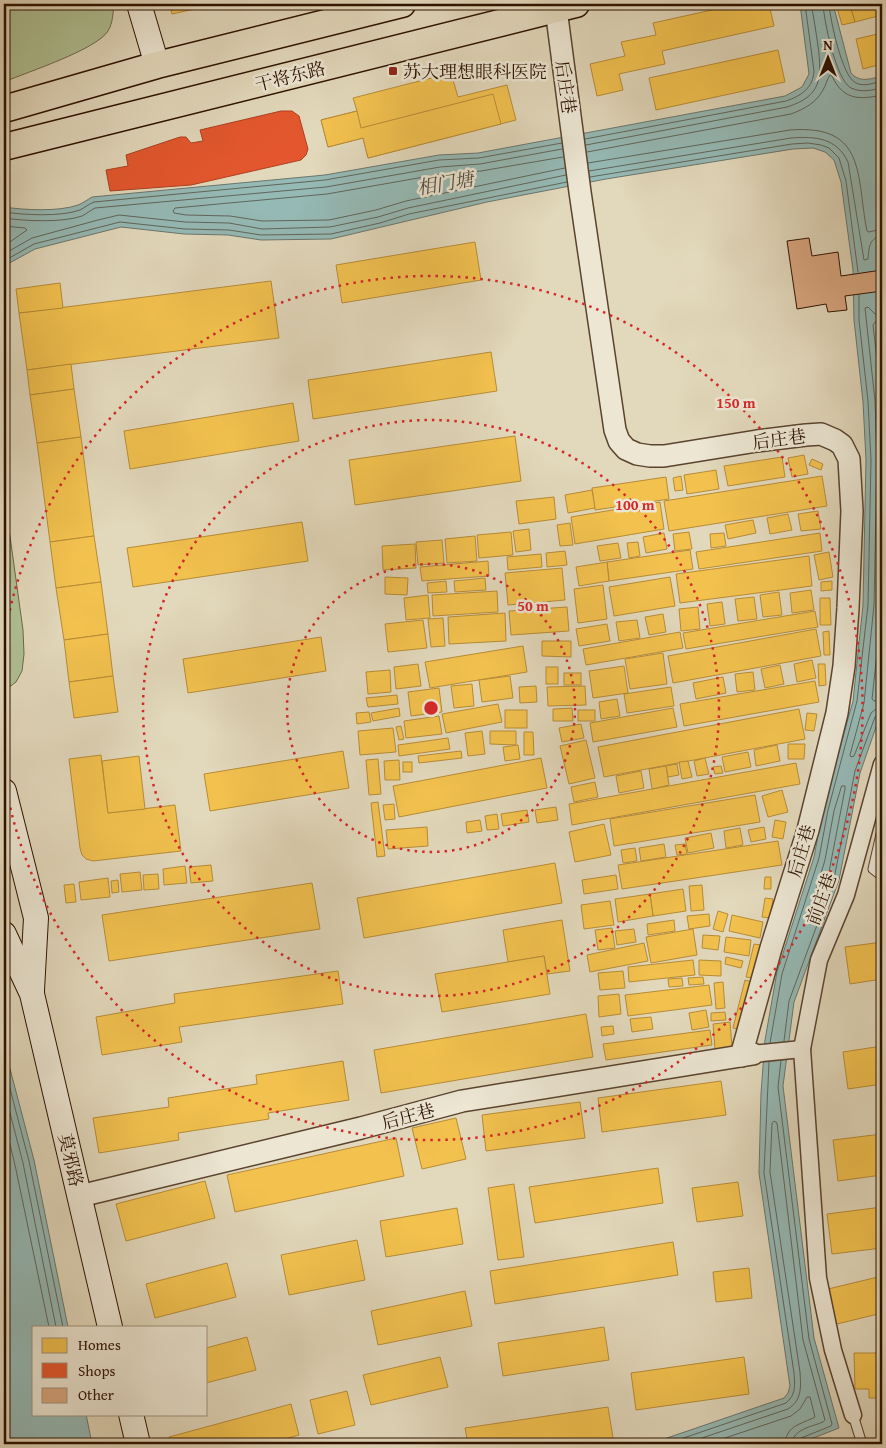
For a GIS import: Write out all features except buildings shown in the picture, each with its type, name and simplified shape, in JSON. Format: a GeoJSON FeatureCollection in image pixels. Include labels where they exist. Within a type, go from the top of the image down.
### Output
{"type":"FeatureCollection","features":[{"type":"Feature","properties":{"kind":"main road"},"geometry":{"type":"LineString","coordinates":[[139,4],[157,65]]}},
{"type":"Feature","properties":{"kind":"main road"},"geometry":{"type":"LineString","coordinates":[[4,109],[157,65],[402,4]]}},
{"type":"Feature","properties":{"kind":"main road","name":"干将东路"},"geometry":{"type":"LineString","coordinates":[[4,147],[566,6]]}},
{"type":"Feature","properties":{"kind":"main road","name":"莫邪路"},"geometry":{"type":"LineString","coordinates":[[4,791],[36,918],[32,994]]}},
{"type":"Feature","properties":{"kind":"main road","name":"莫邪路"},"geometry":{"type":"LineString","coordinates":[[4,934],[32,994],[110,1326]]}},
{"type":"Feature","properties":{"kind":"main road"},"geometry":{"type":"LineString","coordinates":[[131,1416],[138,1444]]}},
{"type":"Feature","properties":{"kind":"street","name":"后庄巷"},"geometry":{"type":"LineString","coordinates":[[566,6],[572,126],[580,192],[614,430],[619,441],[626,449],[637,454],[664,456],[786,437],[821,434],[842,445],[850,459],[852,511],[848,608],[844,666],[837,713],[808,830],[770,948],[747,1055]]}},
{"type":"Feature","properties":{"kind":"street","name":"前庄巷"},"geometry":{"type":"LineString","coordinates":[[853,1415],[833,1350],[818,1278],[802,1049],[819,960],[846,895],[882,764]]}},
{"type":"Feature","properties":{"kind":"street","name":"后庄巷"},"geometry":{"type":"LineString","coordinates":[[80,1196],[361,1128],[462,1101],[747,1055],[802,1049]]}},
{"type":"Feature","properties":{"kind":"lane"},"geometry":{"type":"LineString","coordinates":[[882,830],[873,869],[882,876]]}},
{"type":"Feature","properties":{"kind":"lane"},"geometry":{"type":"LineString","coordinates":[[853,1415],[862,1444]]}},
{"type":"Feature","properties":{"kind":"green space"},"geometry":{"type":"Polygon","coordinates":[[[4,4],[114,4],[110,28],[90,46],[4,82],[4,4]]]}},
{"type":"Feature","properties":{"kind":"green space"},"geometry":{"type":"Polygon","coordinates":[[[4,493],[23,630],[24,654],[22,671],[16,682],[4,691],[4,493]]]}},
{"type":"Feature","properties":{"kind":"water","name":"相门塘"},"geometry":{"type":"Polygon","coordinates":[[[800,4],[833,4],[851,73],[862,79],[882,76],[882,234],[878,274],[882,313],[882,710],[860,773],[839,880],[794,1002],[783,1086],[814,1338],[839,1428],[798,1444],[654,1444],[784,1398],[790,1386],[759,1173],[761,1093],[765,1040],[777,972],[814,857],[823,809],[853,701],[863,605],[866,460],[863,402],[854,320],[853,270],[841,182],[834,160],[825,152],[813,148],[793,149],[606,179],[487,202],[331,239],[261,240],[228,235],[184,234],[121,227],[35,249],[4,266],[4,207],[51,210],[78,205],[92,197],[325,175],[439,155],[478,153],[785,96],[802,87],[809,74],[800,4]]]}},
{"type":"Feature","properties":{"kind":"water"},"geometry":{"type":"Polygon","coordinates":[[[4,1046],[34,1160],[68,1326],[32,1326],[32,1416],[86,1416],[92,1444],[4,1444],[4,1046]]]}},
{"type":"Feature","properties":{"kind":"place","name":"苏大理想眼科医院"},"geometry":{"type":"Point","coordinates":[393,71]}}]}
